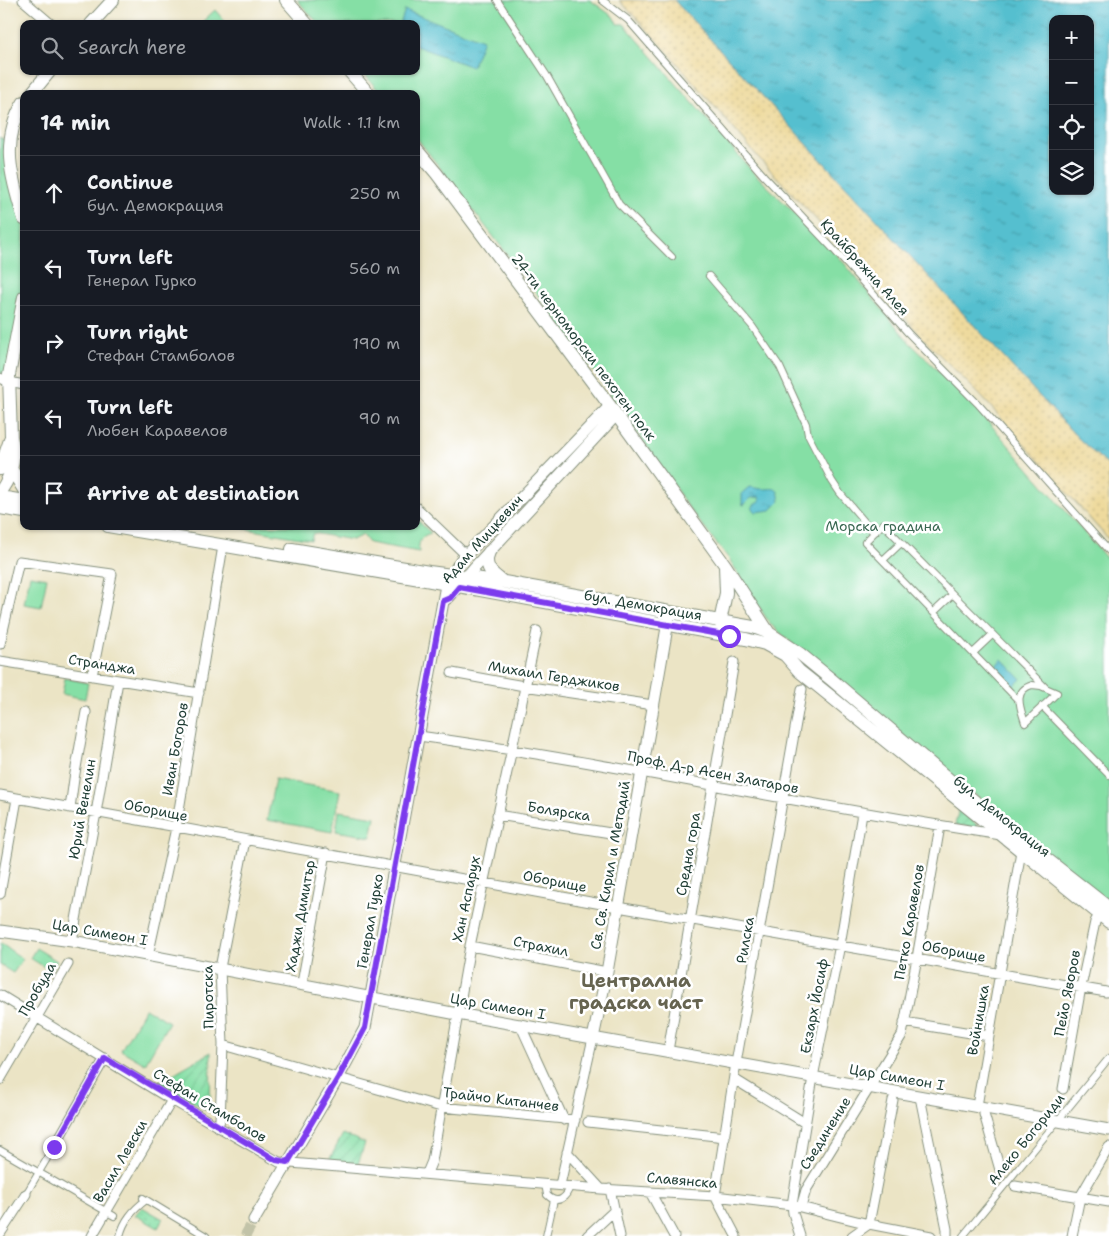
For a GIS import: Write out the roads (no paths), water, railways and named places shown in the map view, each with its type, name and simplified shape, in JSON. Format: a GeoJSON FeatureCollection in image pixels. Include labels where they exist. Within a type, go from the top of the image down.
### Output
{"type":"FeatureCollection","features":[{"type":"Feature","properties":{"kind":"main road"},"geometry":{"type":"LineString","coordinates":[[96,20],[113,0]]}},
{"type":"Feature","properties":{"kind":"main road"},"geometry":{"type":"LineString","coordinates":[[286,0],[304,20]]}},
{"type":"Feature","properties":{"kind":"main road"},"geometry":{"type":"LineString","coordinates":[[34,90],[47,75]]}},
{"type":"Feature","properties":{"kind":"main road"},"geometry":{"type":"LineString","coordinates":[[352,75],[366,90]]}},
{"type":"Feature","properties":{"kind":"main road"},"geometry":{"type":"LineString","coordinates":[[20,109],[12,123],[6,150],[9,170],[20,206]]}},
{"type":"Feature","properties":{"kind":"main road","name":"24-ти черноморски пехотен полк"},"geometry":{"type":"LineString","coordinates":[[420,154],[613,411],[725,565],[769,633]]}},
{"type":"Feature","properties":{"kind":"main road"},"geometry":{"type":"LineString","coordinates":[[0,492],[9,478],[6,470],[11,438],[4,380],[20,314]]}},
{"type":"Feature","properties":{"kind":"main road"},"geometry":{"type":"LineString","coordinates":[[6,470],[20,486]]}},
{"type":"Feature","properties":{"kind":"main road"},"geometry":{"type":"LineString","coordinates":[[0,497],[20,500]]}},
{"type":"Feature","properties":{"kind":"main road"},"geometry":{"type":"LineString","coordinates":[[0,508],[20,511]]}},
{"type":"Feature","properties":{"kind":"main road","name":"бул. Демокрация"},"geometry":{"type":"LineString","coordinates":[[131,530],[463,582],[669,618],[694,617],[753,627],[769,633],[832,680],[1104,909],[1109,922]]}},
{"type":"Feature","properties":{"kind":"main road","name":"бул. Демокрация"},"geometry":{"type":"LineString","coordinates":[[181,530],[429,572],[449,580]]}},
{"type":"Feature","properties":{"kind":"main road"},"geometry":{"type":"LineString","coordinates":[[489,552],[486,559],[489,569],[504,582]]}},
{"type":"Feature","properties":{"kind":"main road"},"geometry":{"type":"LineString","coordinates":[[725,565],[726,593],[720,622],[729,636]]}},
{"type":"Feature","properties":{"kind":"main road","name":"бул. Демокрация"},"geometry":{"type":"LineString","coordinates":[[463,582],[504,582],[669,618],[729,636],[765,644],[785,655],[799,671],[1021,851],[1104,909]]}},
{"type":"Feature","properties":{"kind":"street"},"geometry":{"type":"LineString","coordinates":[[23,0],[46,20]]}},
{"type":"Feature","properties":{"kind":"street"},"geometry":{"type":"LineString","coordinates":[[497,0],[547,76],[619,204],[672,257]]}},
{"type":"Feature","properties":{"kind":"street","name":"Крайбрежна Алея"},"geometry":{"type":"LineString","coordinates":[[602,0],[628,20],[764,176],[835,251],[908,333],[979,405],[1109,551]]}},
{"type":"Feature","properties":{"kind":"street"},"geometry":{"type":"LineString","coordinates":[[709,276],[752,326],[780,367],[806,424],[808,435],[832,481],[874,532]]}},
{"type":"Feature","properties":{"kind":"street"},"geometry":{"type":"LineString","coordinates":[[4,380],[20,384]]}},
{"type":"Feature","properties":{"kind":"street","name":"Адам Мицкевич"},"geometry":{"type":"LineString","coordinates":[[443,601],[450,598],[613,411]]}},
{"type":"Feature","properties":{"kind":"street","name":"Адам Мицкевич"},"geometry":{"type":"LineString","coordinates":[[443,601],[449,580],[466,555],[613,411]]}},
{"type":"Feature","properties":{"kind":"street"},"geometry":{"type":"LineString","coordinates":[[420,511],[466,555]]}},
{"type":"Feature","properties":{"kind":"street"},"geometry":{"type":"LineString","coordinates":[[1019,701],[865,542],[883,524],[1045,687]]}},
{"type":"Feature","properties":{"kind":"street"},"geometry":{"type":"LineString","coordinates":[[883,560],[901,543]]}},
{"type":"Feature","properties":{"kind":"street","name":"Иван Богоров"},"geometry":{"type":"LineString","coordinates":[[148,956],[176,828],[224,546]]}},
{"type":"Feature","properties":{"kind":"street"},"geometry":{"type":"LineString","coordinates":[[0,644],[19,561],[112,574],[92,676]]}},
{"type":"Feature","properties":{"kind":"street"},"geometry":{"type":"LineString","coordinates":[[934,612],[952,595]]}},
{"type":"Feature","properties":{"kind":"street","name":"Генерал Гурко"},"geometry":{"type":"LineString","coordinates":[[254,1220],[338,1078],[365,1028],[443,601]]}},
{"type":"Feature","properties":{"kind":"street","name":"Св. Св. Кирил и Методий"},"geometry":{"type":"LineString","coordinates":[[565,1185],[567,1152],[607,972],[669,618]]}},
{"type":"Feature","properties":{"kind":"street","name":"Хан Аспарух"},"geometry":{"type":"LineString","coordinates":[[427,1173],[432,1161],[470,946],[537,631]]}},
{"type":"Feature","properties":{"kind":"street"},"geometry":{"type":"LineString","coordinates":[[973,653],[992,635]]}},
{"type":"Feature","properties":{"kind":"street","name":"Странджа"},"geometry":{"type":"LineString","coordinates":[[0,660],[199,693]]}},
{"type":"Feature","properties":{"kind":"street","name":"Средна гора"},"geometry":{"type":"LineString","coordinates":[[668,1051],[734,662]]}},
{"type":"Feature","properties":{"kind":"street","name":"Михаил Герджиков"},"geometry":{"type":"LineString","coordinates":[[452,672],[524,686],[653,706]]}},
{"type":"Feature","properties":{"kind":"street","name":"Юрий Венелин"},"geometry":{"type":"LineString","coordinates":[[72,941],[118,681]]}},
{"type":"Feature","properties":{"kind":"street"},"geometry":{"type":"LineString","coordinates":[[1036,685],[1057,692],[1025,723],[1019,701],[1021,692],[1028,686],[1036,685]]}},
{"type":"Feature","properties":{"kind":"street","name":"Рилска"},"geometry":{"type":"LineString","coordinates":[[715,1196],[726,1137],[736,1063],[761,931],[802,689]]}},
{"type":"Feature","properties":{"kind":"street"},"geometry":{"type":"LineString","coordinates":[[1042,706],[1109,775]]}},
{"type":"Feature","properties":{"kind":"street","name":"Юрий Венелин"},"geometry":{"type":"LineString","coordinates":[[70,808],[86,712]]}},
{"type":"Feature","properties":{"kind":"street","name":"Проф. Д-р Асен Златаров"},"geometry":{"type":"LineString","coordinates":[[419,736],[641,772],[862,813],[1002,835]]}},
{"type":"Feature","properties":{"kind":"street","name":"Оборище"},"geometry":{"type":"LineString","coordinates":[[0,795],[690,920],[840,944],[1106,992]]}},
{"type":"Feature","properties":{"kind":"street"},"geometry":{"type":"LineString","coordinates":[[0,894],[17,799]]}},
{"type":"Feature","properties":{"kind":"street","name":"Екзарх Йосиф"},"geometry":{"type":"LineString","coordinates":[[796,1206],[805,1123],[840,944],[862,813]]}},
{"type":"Feature","properties":{"kind":"street","name":"Болярска"},"geometry":{"type":"LineString","coordinates":[[497,815],[617,834]]}},
{"type":"Feature","properties":{"kind":"street","name":"Петко Каравелов"},"geometry":{"type":"LineString","coordinates":[[904,1022],[918,958],[940,826]]}},
{"type":"Feature","properties":{"kind":"street","name":"Пиротска"},"geometry":{"type":"LineString","coordinates":[[218,1126],[220,1120],[223,1045],[220,968],[245,840]]}},
{"type":"Feature","properties":{"kind":"street","name":"Войнишка"},"geometry":{"type":"LineString","coordinates":[[1000,1170],[982,1107],[990,1036],[1021,851]]}},
{"type":"Feature","properties":{"kind":"street","name":"Хаджи Димитър"},"geometry":{"type":"LineString","coordinates":[[302,983],[326,853]]}},
{"type":"Feature","properties":{"kind":"street","name":"Пейо Яворов"},"geometry":{"type":"LineString","coordinates":[[1064,1089],[1081,988],[1095,922],[1104,909]]}},
{"type":"Feature","properties":{"kind":"street","name":"Цар Симеон I"},"geometry":{"type":"LineString","coordinates":[[0,932],[72,941],[458,1014],[1109,1130]]}},
{"type":"Feature","properties":{"kind":"street","name":"Страхил"},"geometry":{"type":"LineString","coordinates":[[470,946],[607,972]]}},
{"type":"Feature","properties":{"kind":"street","name":"Пробуда"},"geometry":{"type":"LineString","coordinates":[[0,1080],[68,964]]}},
{"type":"Feature","properties":{"kind":"street","name":"Стефан Стамболов"},"geometry":{"type":"LineString","coordinates":[[0,995],[172,1100],[276,1160],[427,1173]]}},
{"type":"Feature","properties":{"kind":"street"},"geometry":{"type":"LineString","coordinates":[[904,1022],[990,1036]]}},
{"type":"Feature","properties":{"kind":"street","name":"Съединение"},"geometry":{"type":"LineString","coordinates":[[796,1206],[902,1035],[904,1022]]}},
{"type":"Feature","properties":{"kind":"street"},"geometry":{"type":"LineString","coordinates":[[520,1024],[564,1120]]}},
{"type":"Feature","properties":{"kind":"street","name":"Трайчо Китанчев"},"geometry":{"type":"LineString","coordinates":[[223,1045],[441,1107],[575,1120]]}},
{"type":"Feature","properties":{"kind":"street"},"geometry":{"type":"LineString","coordinates":[[0,1234],[39,1173],[105,1058]]}},
{"type":"Feature","properties":{"kind":"street","name":"Алеко Богориди"},"geometry":{"type":"LineString","coordinates":[[963,1236],[1109,1058]]}},
{"type":"Feature","properties":{"kind":"street"},"geometry":{"type":"LineString","coordinates":[[734,1079],[805,1123]]}},
{"type":"Feature","properties":{"kind":"street"},"geometry":{"type":"LineString","coordinates":[[920,1097],[947,1236]]}},
{"type":"Feature","properties":{"kind":"street","name":"Васил Левски"},"geometry":{"type":"LineString","coordinates":[[92,1236],[110,1214],[172,1100]]}},
{"type":"Feature","properties":{"kind":"street"},"geometry":{"type":"LineString","coordinates":[[852,1236],[869,1224],[893,1100]]}},
{"type":"Feature","properties":{"kind":"street"},"geometry":{"type":"LineString","coordinates":[[588,1122],[726,1137]]}},
{"type":"Feature","properties":{"kind":"street"},"geometry":{"type":"LineString","coordinates":[[1072,1236],[1080,1197],[1109,1147]]}},
{"type":"Feature","properties":{"kind":"street"},"geometry":{"type":"LineString","coordinates":[[0,1150],[110,1214]]}},
{"type":"Feature","properties":{"kind":"street"},"geometry":{"type":"LineString","coordinates":[[567,1152],[606,1189],[615,1210],[620,1236]]}},
{"type":"Feature","properties":{"kind":"street","name":"Славянска"},"geometry":{"type":"LineString","coordinates":[[427,1173],[606,1189],[715,1196],[796,1206],[869,1224],[931,1236]]}},
{"type":"Feature","properties":{"kind":"street"},"geometry":{"type":"LineString","coordinates":[[545,1184],[547,1196],[554,1200],[561,1200],[565,1197],[565,1185]]}},
{"type":"Feature","properties":{"kind":"street"},"geometry":{"type":"LineString","coordinates":[[1016,1186],[1109,1202]]}},
{"type":"Feature","properties":{"kind":"street"},"geometry":{"type":"LineString","coordinates":[[650,1192],[674,1236]]}},
{"type":"Feature","properties":{"kind":"street"},"geometry":{"type":"LineString","coordinates":[[715,1196],[736,1236]]}},
{"type":"Feature","properties":{"kind":"street"},"geometry":{"type":"LineString","coordinates":[[120,1236],[125,1222],[144,1199],[206,1236]]}},
{"type":"Feature","properties":{"kind":"street"},"geometry":{"type":"LineString","coordinates":[[546,1236],[554,1200]]}},
{"type":"Feature","properties":{"kind":"street"},"geometry":{"type":"LineString","coordinates":[[796,1206],[793,1213],[800,1236]]}},
{"type":"Feature","properties":{"kind":"street"},"geometry":{"type":"LineString","coordinates":[[587,1236],[615,1210]]}},
{"type":"Feature","properties":{"kind":"water"},"geometry":{"type":"Polygon","coordinates":[[[674,0],[1109,0],[1109,466],[1078,438],[674,0]]]}},
{"type":"Feature","properties":{"kind":"water"},"geometry":{"type":"Polygon","coordinates":[[[405,10],[483,40],[472,67],[420,48],[420,20],[401,20],[405,10]]]}},
{"type":"Feature","properties":{"kind":"water"},"geometry":{"type":"Polygon","coordinates":[[[749,487],[775,489],[778,492],[780,501],[771,510],[756,512],[752,508],[760,502],[759,497],[751,498],[744,505],[742,504],[742,493],[749,487]]]}},
{"type":"Feature","properties":{"kind":"water"},"geometry":{"type":"Polygon","coordinates":[[[1002,659],[1021,679],[1014,686],[995,666],[1002,659]]]}},
{"type":"Feature","properties":{"kind":"tunnel"},"geometry":{"type":"LineString","coordinates":[[245,1236],[254,1220]]}},
{"type":"Feature","properties":{"kind":"district","name":"Централна градска част"},"geometry":{"type":"Point","coordinates":[636,991]}},
{"type":"Feature","properties":{"kind":"park label","name":"Морска градина"},"geometry":{"type":"Point","coordinates":[883,526]}}]}
